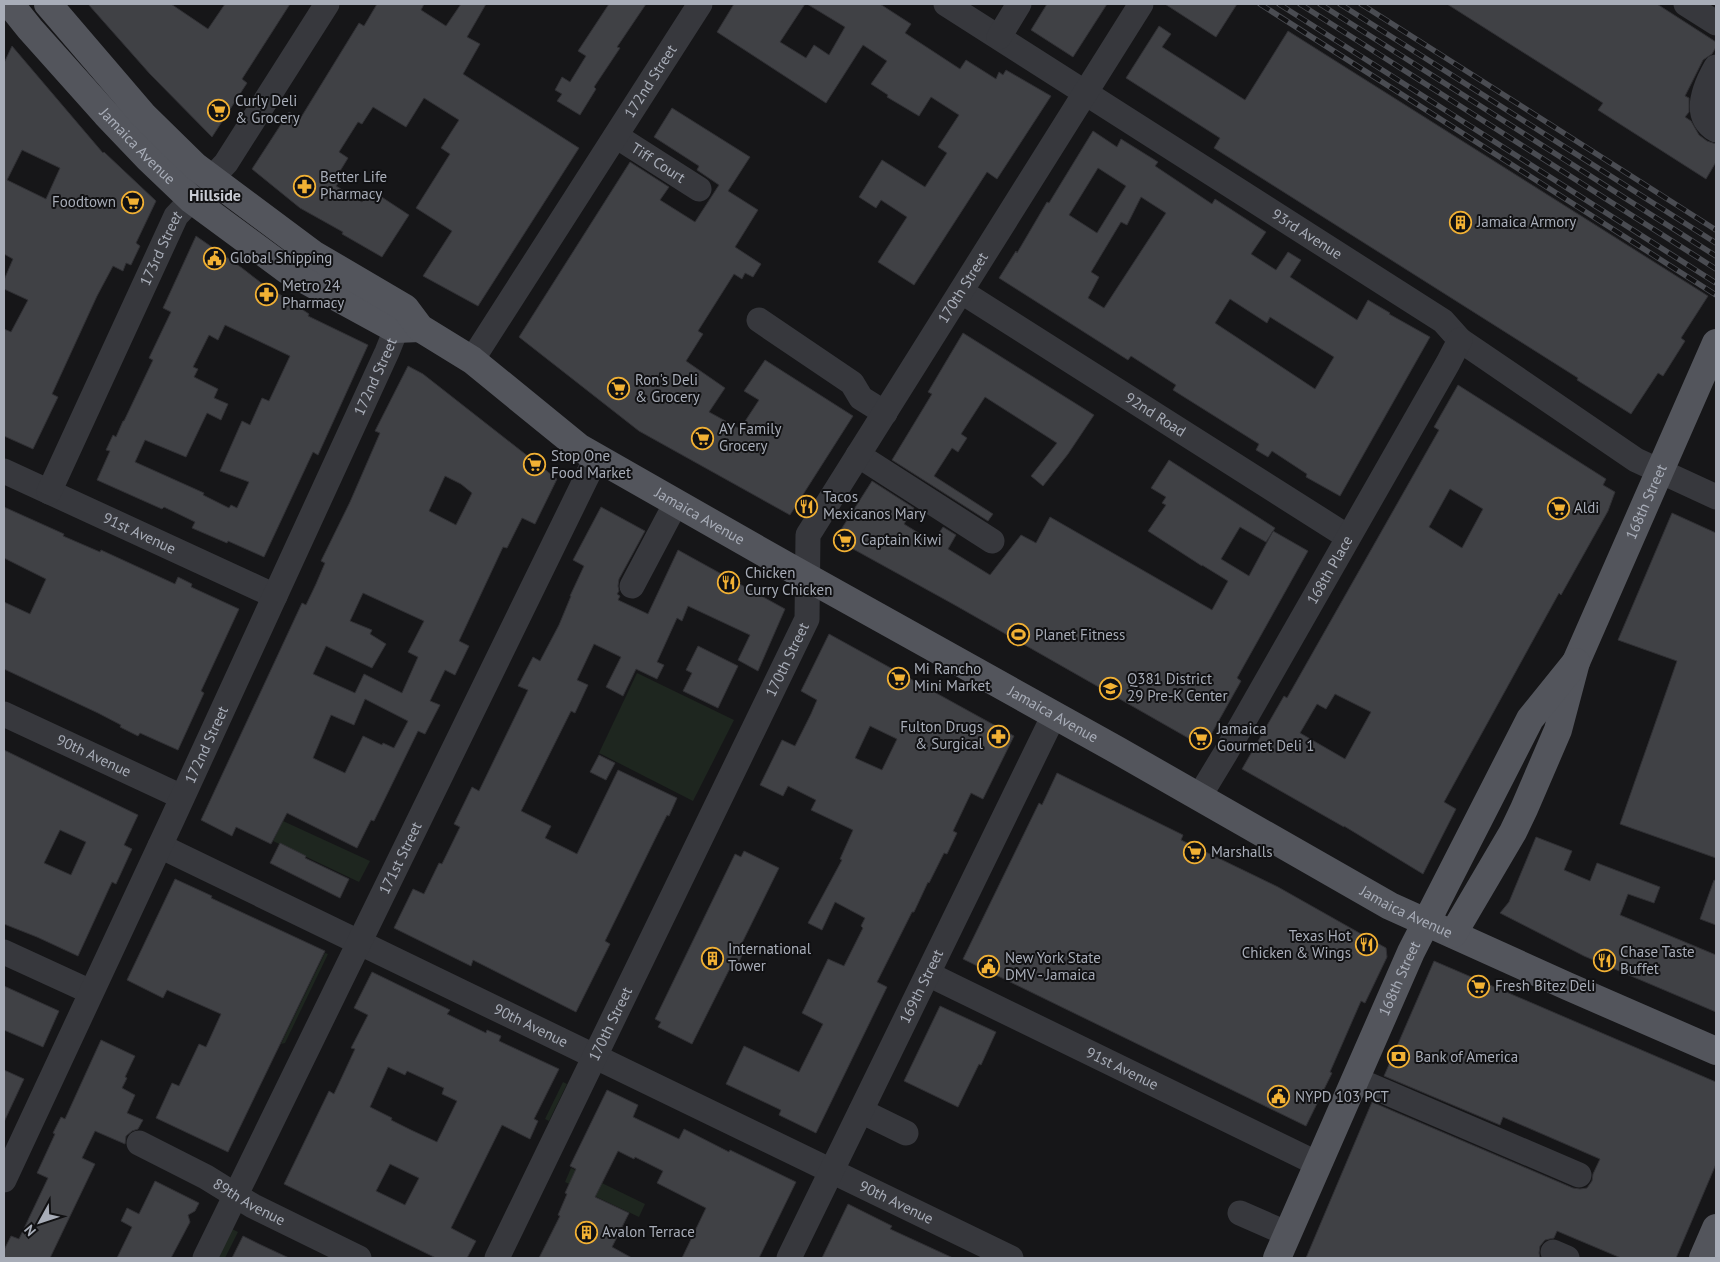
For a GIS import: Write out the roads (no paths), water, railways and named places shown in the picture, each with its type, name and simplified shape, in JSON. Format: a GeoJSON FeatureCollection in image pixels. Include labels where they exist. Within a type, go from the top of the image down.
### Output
{"type":"FeatureCollection","features":[{"type":"Feature","properties":{"kind":"main road","name":"Jamaica Avenue"},"geometry":{"type":"LineString","coordinates":[[48,4],[144,116],[195,166],[407,322],[472,360],[580,448],[1054,714],[1390,906],[1716,1051]]}},
{"type":"Feature","properties":{"kind":"main road","name":"Jamaica Avenue"},"geometry":{"type":"LineString","coordinates":[[10,11],[155,165],[192,200],[287,270],[407,322]]}},
{"type":"Feature","properties":{"kind":"main road","name":"168th Street"},"geometry":{"type":"LineString","coordinates":[[1453,934],[1514,832],[1558,730],[1576,662],[1716,343]]}},
{"type":"Feature","properties":{"kind":"main road","name":"168th Street"},"geometry":{"type":"LineString","coordinates":[[1283,1246],[1411,952],[1426,922],[1530,720],[1576,662]]}},
{"type":"Feature","properties":{"kind":"main road"},"geometry":{"type":"LineString","coordinates":[[1703,1258],[1716,1228]]}},
{"type":"Feature","properties":{"kind":"street"},"geometry":{"type":"LineString","coordinates":[[10,11],[43,4]]}},
{"type":"Feature","properties":{"kind":"street","name":"173rd Street"},"geometry":{"type":"LineString","coordinates":[[49,492],[176,216],[226,163],[328,4]]}},
{"type":"Feature","properties":{"kind":"street","name":"172nd Street"},"geometry":{"type":"LineString","coordinates":[[472,360],[700,4]]}},
{"type":"Feature","properties":{"kind":"street","name":"93rd Avenue"},"geometry":{"type":"LineString","coordinates":[[946,4],[1443,321],[1460,340],[1636,460],[1716,497]]}},
{"type":"Feature","properties":{"kind":"street"},"geometry":{"type":"LineString","coordinates":[[998,37],[1019,4]]}},
{"type":"Feature","properties":{"kind":"street","name":"170th Street"},"geometry":{"type":"LineString","coordinates":[[497,1258],[807,618],[808,535],[1141,4]]}},
{"type":"Feature","properties":{"kind":"street"},"geometry":{"type":"LineString","coordinates":[[1686,4],[1716,23]]}},
{"type":"Feature","properties":{"kind":"street"},"geometry":{"type":"LineString","coordinates":[[1716,67],[1706,84],[1702,101],[1706,120],[1716,130]]}},
{"type":"Feature","properties":{"kind":"street","name":"Tiff Court"},"geometry":{"type":"LineString","coordinates":[[616,136],[699,189]]}},
{"type":"Feature","properties":{"kind":"street","name":"92nd Road"},"geometry":{"type":"LineString","coordinates":[[962,292],[1348,537]]}},
{"type":"Feature","properties":{"kind":"street"},"geometry":{"type":"LineString","coordinates":[[759,320],[852,383],[861,398],[885,413]]}},
{"type":"Feature","properties":{"kind":"street","name":"172nd Street"},"geometry":{"type":"LineString","coordinates":[[4,1180],[387,352],[407,322]]}},
{"type":"Feature","properties":{"kind":"street","name":"168th Place"},"geometry":{"type":"LineString","coordinates":[[1199,797],[1230,746],[1460,340]]}},
{"type":"Feature","properties":{"kind":"street"},"geometry":{"type":"LineString","coordinates":[[858,455],[992,540]]}},
{"type":"Feature","properties":{"kind":"street","name":"171st Street"},"geometry":{"type":"LineString","coordinates":[[205,1258],[596,458]]}},
{"type":"Feature","properties":{"kind":"street","name":"91st Avenue"},"geometry":{"type":"LineString","coordinates":[[4,471],[275,596]]}},
{"type":"Feature","properties":{"kind":"street"},"geometry":{"type":"LineString","coordinates":[[632,586],[676,503]]}},
{"type":"Feature","properties":{"kind":"street","name":"90th Avenue"},"geometry":{"type":"LineString","coordinates":[[4,714],[182,797]]}},
{"type":"Feature","properties":{"kind":"street","name":"169th Street"},"geometry":{"type":"LineString","coordinates":[[789,1258],[1054,714]]}},
{"type":"Feature","properties":{"kind":"street","name":"90th Avenue"},"geometry":{"type":"LineString","coordinates":[[160,846],[1011,1258]]}},
{"type":"Feature","properties":{"kind":"street"},"geometry":{"type":"LineString","coordinates":[[4,952],[91,992]]}},
{"type":"Feature","properties":{"kind":"street","name":"91st Avenue"},"geometry":{"type":"LineString","coordinates":[[928,974],[1318,1164]]}},
{"type":"Feature","properties":{"kind":"street"},"geometry":{"type":"LineString","coordinates":[[1355,1079],[1579,1175]]}},
{"type":"Feature","properties":{"kind":"street"},"geometry":{"type":"LineString","coordinates":[[860,1111],[906,1133]]}},
{"type":"Feature","properties":{"kind":"street","name":"89th Avenue"},"geometry":{"type":"LineString","coordinates":[[139,1143],[206,1177],[252,1206],[359,1258]]}},
{"type":"Feature","properties":{"kind":"street"},"geometry":{"type":"LineString","coordinates":[[1240,1213],[1283,1246]]}},
{"type":"Feature","properties":{"kind":"railway"},"geometry":{"type":"LineString","coordinates":[[1260,4],[1716,295]]}},
{"type":"Feature","properties":{"kind":"railway"},"geometry":{"type":"LineString","coordinates":[[1279,4],[1716,283]]}},
{"type":"Feature","properties":{"kind":"railway"},"geometry":{"type":"LineString","coordinates":[[1300,4],[1716,269]]}},
{"type":"Feature","properties":{"kind":"railway"},"geometry":{"type":"LineString","coordinates":[[1320,4],[1716,256]]}},
{"type":"Feature","properties":{"kind":"railway"},"geometry":{"type":"LineString","coordinates":[[1340,4],[1716,243]]}},
{"type":"Feature","properties":{"kind":"railway"},"geometry":{"type":"LineString","coordinates":[[1361,4],[1716,230]]}},
{"type":"Feature","properties":{"kind":"place","name":"Curly Deli & Grocery"},"geometry":{"type":"Point","coordinates":[219,110]}},
{"type":"Feature","properties":{"kind":"place","name":"Better Life Pharmacy"},"geometry":{"type":"Point","coordinates":[304,186]}},
{"type":"Feature","properties":{"kind":"place","name":"Foodtown"},"geometry":{"type":"Point","coordinates":[132,202]}},
{"type":"Feature","properties":{"kind":"place","name":"Jamaica Armory"},"geometry":{"type":"Point","coordinates":[1461,222]}},
{"type":"Feature","properties":{"kind":"place","name":"Global Shipping"},"geometry":{"type":"Point","coordinates":[214,258]}},
{"type":"Feature","properties":{"kind":"place","name":"Metro 24 Pharmacy"},"geometry":{"type":"Point","coordinates":[266,295]}},
{"type":"Feature","properties":{"kind":"place","name":"Ron's Deli & Grocery"},"geometry":{"type":"Point","coordinates":[619,389]}},
{"type":"Feature","properties":{"kind":"place","name":"AY Family Grocery"},"geometry":{"type":"Point","coordinates":[703,438]}},
{"type":"Feature","properties":{"kind":"place","name":"Stop One Food Market"},"geometry":{"type":"Point","coordinates":[535,465]}},
{"type":"Feature","properties":{"kind":"place","name":"Tacos Mexicanos Mary"},"geometry":{"type":"Point","coordinates":[807,506]}},
{"type":"Feature","properties":{"kind":"place","name":"Aldi"},"geometry":{"type":"Point","coordinates":[1558,508]}},
{"type":"Feature","properties":{"kind":"place","name":"Captain Kiwi"},"geometry":{"type":"Point","coordinates":[845,540]}},
{"type":"Feature","properties":{"kind":"place","name":"Chicken Curry Chicken"},"geometry":{"type":"Point","coordinates":[729,582]}},
{"type":"Feature","properties":{"kind":"place","name":"Planet Fitness"},"geometry":{"type":"Point","coordinates":[1019,635]}},
{"type":"Feature","properties":{"kind":"place","name":"Mi Rancho Mini Market"},"geometry":{"type":"Point","coordinates":[898,678]}},
{"type":"Feature","properties":{"kind":"place","name":"Q381 District 29 Pre-K Center"},"geometry":{"type":"Point","coordinates":[1111,688]}},
{"type":"Feature","properties":{"kind":"place","name":"Fulton Drugs & Surgical"},"geometry":{"type":"Point","coordinates":[999,736]}},
{"type":"Feature","properties":{"kind":"place","name":"Jamaica Gourmet Deli 1"},"geometry":{"type":"Point","coordinates":[1201,738]}},
{"type":"Feature","properties":{"kind":"place","name":"Marshalls"},"geometry":{"type":"Point","coordinates":[1195,852]}},
{"type":"Feature","properties":{"kind":"place","name":"Texas Hot Chicken & Wings"},"geometry":{"type":"Point","coordinates":[1367,945]}},
{"type":"Feature","properties":{"kind":"place","name":"International Tower"},"geometry":{"type":"Point","coordinates":[712,958]}},
{"type":"Feature","properties":{"kind":"place","name":"Chase Taste Buffet"},"geometry":{"type":"Point","coordinates":[1604,961]}},
{"type":"Feature","properties":{"kind":"place","name":"New York State DMV - Jamaica"},"geometry":{"type":"Point","coordinates":[989,967]}},
{"type":"Feature","properties":{"kind":"place","name":"Fresh Bitez Deli"},"geometry":{"type":"Point","coordinates":[1479,986]}},
{"type":"Feature","properties":{"kind":"place","name":"Bank of America"},"geometry":{"type":"Point","coordinates":[1399,1057]}},
{"type":"Feature","properties":{"kind":"place","name":"NYPD 103 PCT"},"geometry":{"type":"Point","coordinates":[1279,1097]}},
{"type":"Feature","properties":{"kind":"place","name":"Avalon Terrace"},"geometry":{"type":"Point","coordinates":[586,1232]}},
{"type":"Feature","properties":{"kind":"district","name":"Hillside"},"geometry":{"type":"Point","coordinates":[215,195]}}]}
